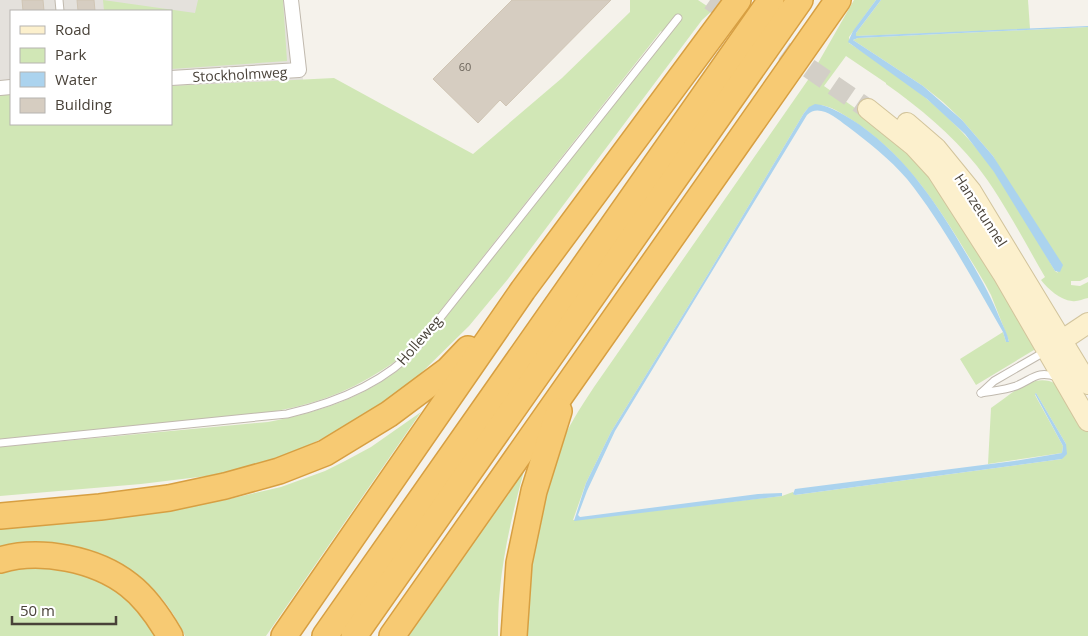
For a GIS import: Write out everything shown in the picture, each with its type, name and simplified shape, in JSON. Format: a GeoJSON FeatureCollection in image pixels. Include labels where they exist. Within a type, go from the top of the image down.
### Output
{"type":"FeatureCollection","features":[{"type":"Feature","properties":{"kind":"highway"},"geometry":{"type":"LineString","coordinates":[[284,636],[523,290],[738,0]]}},
{"type":"Feature","properties":{"kind":"highway"},"geometry":{"type":"LineString","coordinates":[[325,636],[771,0]]}},
{"type":"Feature","properties":{"kind":"highway"},"geometry":{"type":"LineString","coordinates":[[354,636],[800,0]]}},
{"type":"Feature","properties":{"kind":"highway"},"geometry":{"type":"LineString","coordinates":[[392,636],[838,0]]}},
{"type":"Feature","properties":{"kind":"highway"},"geometry":{"type":"LineString","coordinates":[[0,516],[100,507],[169,498],[225,486],[270,473],[324,453],[389,414],[448,370],[523,290]]}},
{"type":"Feature","properties":{"kind":"highway"},"geometry":{"type":"LineString","coordinates":[[514,636],[519,563],[534,491],[553,427],[570,381]]}},
{"type":"Feature","properties":{"kind":"highway"},"geometry":{"type":"LineString","coordinates":[[0,560],[12,556],[60,556],[110,574],[128,584],[146,601],[170,636]]}},
{"type":"Feature","properties":{"kind":"main road","name":"Hanzetunnel"},"geometry":{"type":"LineString","coordinates":[[872,104],[936,171],[1003,274],[1071,364]]}},
{"type":"Feature","properties":{"kind":"main road"},"geometry":{"type":"LineString","coordinates":[[1055,345],[1088,323]]}},
{"type":"Feature","properties":{"kind":"main road"},"geometry":{"type":"LineString","coordinates":[[1071,364],[1088,384]]}},
{"type":"Feature","properties":{"kind":"main road"},"geometry":{"type":"LineString","coordinates":[[1071,364],[1088,421]]}},
{"type":"Feature","properties":{"kind":"street","name":"Stockholmweg"},"geometry":{"type":"LineString","coordinates":[[172,78],[299,70],[291,0]]}},
{"type":"Feature","properties":{"kind":"lane","name":"Holleweg"},"geometry":{"type":"LineString","coordinates":[[0,443],[248,420],[287,414],[332,400],[360,388],[394,369],[417,347],[678,18]]}},
{"type":"Feature","properties":{"kind":"lane"},"geometry":{"type":"LineString","coordinates":[[1055,345],[994,380],[981,394],[1016,386],[1039,374],[1050,375],[1071,364]]}},
{"type":"Feature","properties":{"kind":"shaded area"},"geometry":{"type":"Polygon","coordinates":[[[0,0],[297,0],[304,94],[172,103],[172,10],[10,10],[10,115],[0,116],[0,0]]]}},
{"type":"Feature","properties":{"kind":"green space"},"geometry":{"type":"Polygon","coordinates":[[[103,0],[195,13],[198,0],[283,0],[287,61],[172,69],[172,10],[104,10],[103,0]]]}},
{"type":"Feature","properties":{"kind":"green space"},"geometry":{"type":"Polygon","coordinates":[[[630,0],[698,0],[713,10],[702,20],[508,279],[469,326],[409,385],[370,415],[305,447],[257,465],[237,470],[207,476],[141,484],[0,496],[0,447],[268,422],[330,406],[370,389],[388,378],[420,350],[667,36],[661,31],[414,344],[399,359],[387,367],[344,391],[319,400],[267,413],[0,439],[0,95],[10,95],[10,125],[172,125],[172,86],[334,78],[473,154],[562,78],[630,12],[630,0]]]}},
{"type":"Feature","properties":{"kind":"green space"},"geometry":{"type":"Polygon","coordinates":[[[854,0],[876,0],[849,37],[849,43],[918,91],[963,133],[999,178],[1058,273],[993,156],[962,120],[923,86],[853,40],[858,38],[1088,27],[1088,277],[1080,281],[1071,281],[1071,285],[1080,286],[1088,282],[1088,298],[1076,301],[1068,300],[1055,294],[1047,287],[1041,280],[1045,277],[1004,206],[986,178],[967,154],[946,132],[911,102],[846,56],[824,86],[862,113],[905,149],[930,178],[1039,347],[976,385],[960,359],[1003,332],[1006,342],[1009,341],[991,295],[981,277],[939,210],[897,157],[863,128],[839,112],[823,105],[813,106],[804,113],[611,432],[586,483],[573,520],[782,496],[793,492],[795,495],[1062,459],[1066,444],[1036,393],[1035,395],[1063,446],[1062,453],[988,464],[991,408],[1013,392],[1030,383],[1047,381],[1056,384],[1088,430],[1088,636],[524,636],[527,590],[537,520],[549,475],[565,436],[594,387],[810,77],[854,0]]]}},
{"type":"Feature","properties":{"kind":"green space"},"geometry":{"type":"Polygon","coordinates":[[[881,0],[1028,0],[1030,29],[856,36],[856,33],[881,0]]]}},
{"type":"Feature","properties":{"kind":"green space"},"geometry":{"type":"Polygon","coordinates":[[[421,412],[266,636],[185,636],[171,610],[153,589],[133,571],[109,558],[84,549],[57,544],[29,543],[0,546],[0,523],[148,510],[225,500],[281,487],[325,471],[345,461],[371,447],[421,412]]]}},
{"type":"Feature","properties":{"kind":"green space"},"geometry":{"type":"Polygon","coordinates":[[[525,467],[513,512],[504,558],[499,601],[498,636],[407,636],[525,467]]]}},
{"type":"Feature","properties":{"kind":"green space"},"geometry":{"type":"Polygon","coordinates":[[[43,561],[126,589],[162,636],[0,636],[0,566],[43,561]]]}},
{"type":"Feature","properties":{"kind":"water"},"geometry":{"type":"Polygon","coordinates":[[[876,0],[881,0],[856,33],[856,36],[1088,26],[858,38],[853,40],[923,86],[962,120],[993,156],[1063,265],[1060,272],[1055,271],[994,172],[965,134],[927,99],[848,42],[853,31],[876,0]]]}},
{"type":"Feature","properties":{"kind":"water"},"geometry":{"type":"Polygon","coordinates":[[[815,104],[833,109],[860,125],[878,139],[909,170],[935,203],[979,275],[1009,342],[1006,342],[1003,332],[946,234],[907,179],[878,151],[838,119],[822,111],[812,112],[807,115],[615,431],[578,515],[580,517],[758,494],[782,493],[782,496],[574,521],[586,483],[611,432],[804,113],[815,104]]]}},
{"type":"Feature","properties":{"kind":"water"},"geometry":{"type":"Polygon","coordinates":[[[1036,393],[1066,444],[1067,454],[1062,459],[793,494],[795,489],[1014,461],[1062,453],[1063,446],[1036,393]]]}},
{"type":"Feature","properties":{"kind":"building"},"geometry":{"type":"Polygon","coordinates":[[[22,0],[43,0],[44,10],[23,10],[22,0]]]}},
{"type":"Feature","properties":{"kind":"building"},"geometry":{"type":"Polygon","coordinates":[[[77,0],[94,0],[95,10],[78,10],[77,0]]]}},
{"type":"Feature","properties":{"kind":"building"},"geometry":{"type":"Polygon","coordinates":[[[512,0],[611,0],[506,106],[500,100],[478,123],[433,79],[512,0]]]}},
{"type":"Feature","properties":{"kind":"tunnel"},"geometry":{"type":"LineString","coordinates":[[710,0],[868,109]]}}]}
